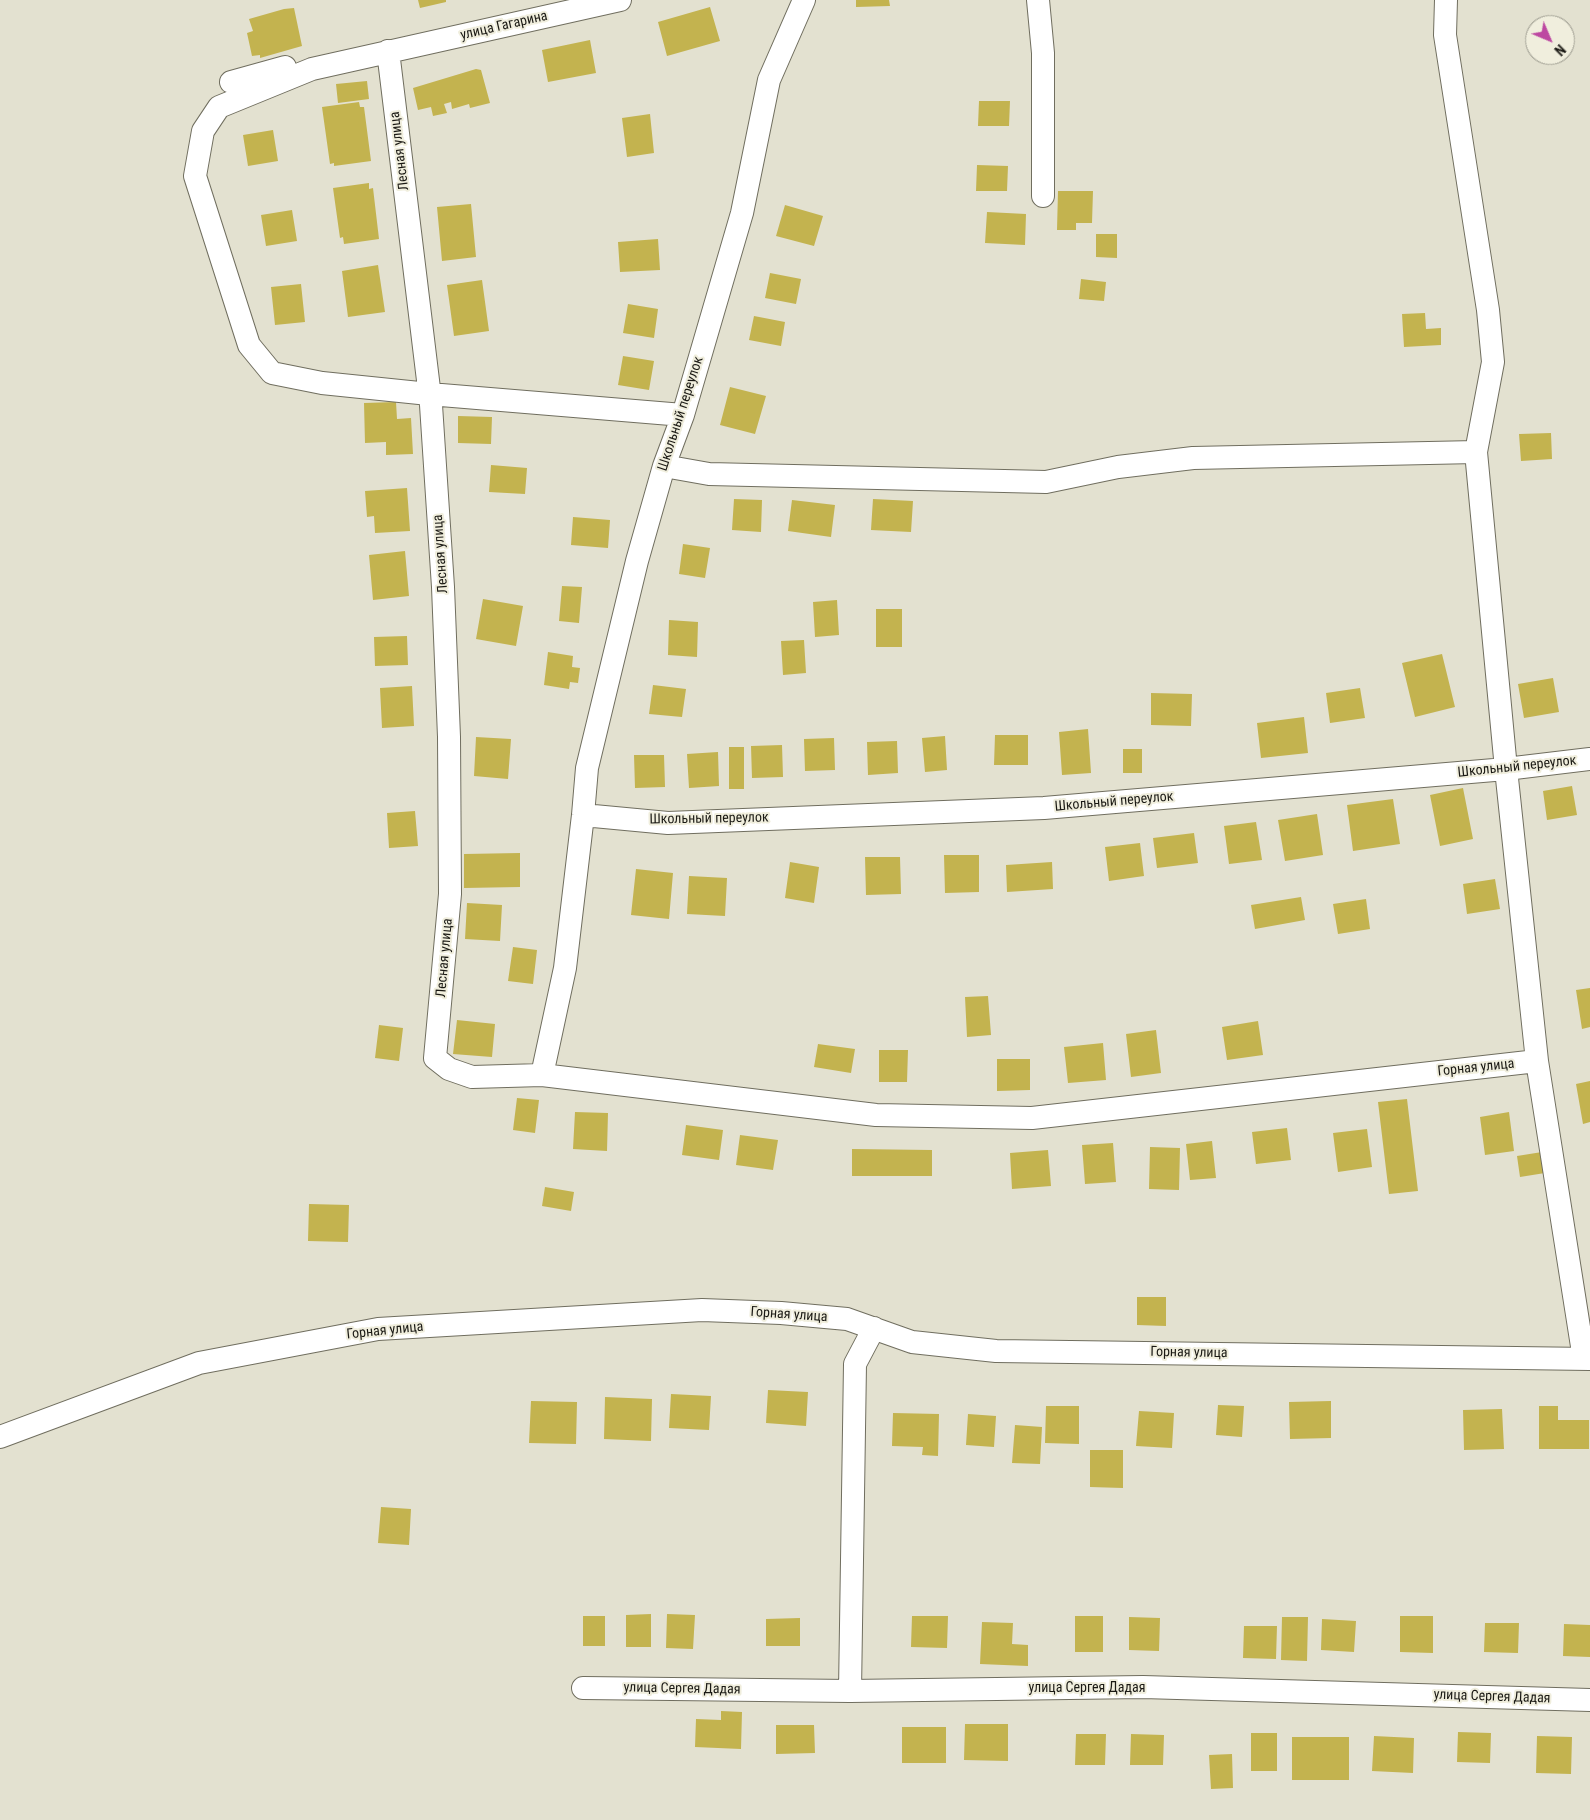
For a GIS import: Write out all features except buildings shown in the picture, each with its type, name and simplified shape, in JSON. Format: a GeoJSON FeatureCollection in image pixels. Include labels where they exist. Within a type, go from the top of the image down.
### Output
{"type":"FeatureCollection","features":[{"type":"Feature","properties":{"kind":"street","name":"улица Гагарина"},"geometry":{"type":"LineString","coordinates":[[388,52],[620,0]]}},
{"type":"Feature","properties":{"kind":"street","name":"Школьный переулок"},"geometry":{"type":"LineString","coordinates":[[804,0],[769,80],[742,213],[683,415],[664,466],[637,561],[587,768],[583,815],[668,822],[1044,808],[1506,769],[1590,758]]}},
{"type":"Feature","properties":{"kind":"street"},"geometry":{"type":"LineString","coordinates":[[1038,0],[1043,53],[1043,196]]}},
{"type":"Feature","properties":{"kind":"street"},"geometry":{"type":"LineString","coordinates":[[1446,0],[1445,35],[1488,310],[1493,362],[1476,452],[1506,769],[1537,1061],[1587,1359]]}},
{"type":"Feature","properties":{"kind":"street"},"geometry":{"type":"LineString","coordinates":[[231,82],[298,64],[388,52]]}},
{"type":"Feature","properties":{"kind":"street"},"geometry":{"type":"LineString","coordinates":[[388,52],[312,69],[219,107],[203,131],[195,176],[249,345],[272,373],[322,383],[683,415]]}},
{"type":"Feature","properties":{"kind":"street","name":"Лесная улица"},"geometry":{"type":"LineString","coordinates":[[388,52],[430,394],[444,587],[449,737],[450,894],[435,1058]]}},
{"type":"Feature","properties":{"kind":"street"},"geometry":{"type":"LineString","coordinates":[[664,466],[709,474],[1046,482],[1118,467],[1194,458],[1476,452]]}},
{"type":"Feature","properties":{"kind":"street"},"geometry":{"type":"LineString","coordinates":[[542,1075],[565,968],[583,815]]}},
{"type":"Feature","properties":{"kind":"street","name":"Горная улица"},"geometry":{"type":"LineString","coordinates":[[435,1058],[449,1069],[472,1076],[542,1075],[876,1115],[1032,1118],[1537,1061]]}},
{"type":"Feature","properties":{"kind":"street","name":"Горная улица"},"geometry":{"type":"LineString","coordinates":[[0,1437],[199,1363],[378,1329],[702,1310],[781,1313],[847,1319],[912,1342],[996,1351],[1587,1359]]}},
{"type":"Feature","properties":{"kind":"street"},"geometry":{"type":"LineString","coordinates":[[850,1691],[856,1364],[874,1328]]}},
{"type":"Feature","properties":{"kind":"street","name":"улица Сергея Дадая"},"geometry":{"type":"LineString","coordinates":[[583,1688],[850,1691],[1143,1687],[1590,1700]]}}]}
